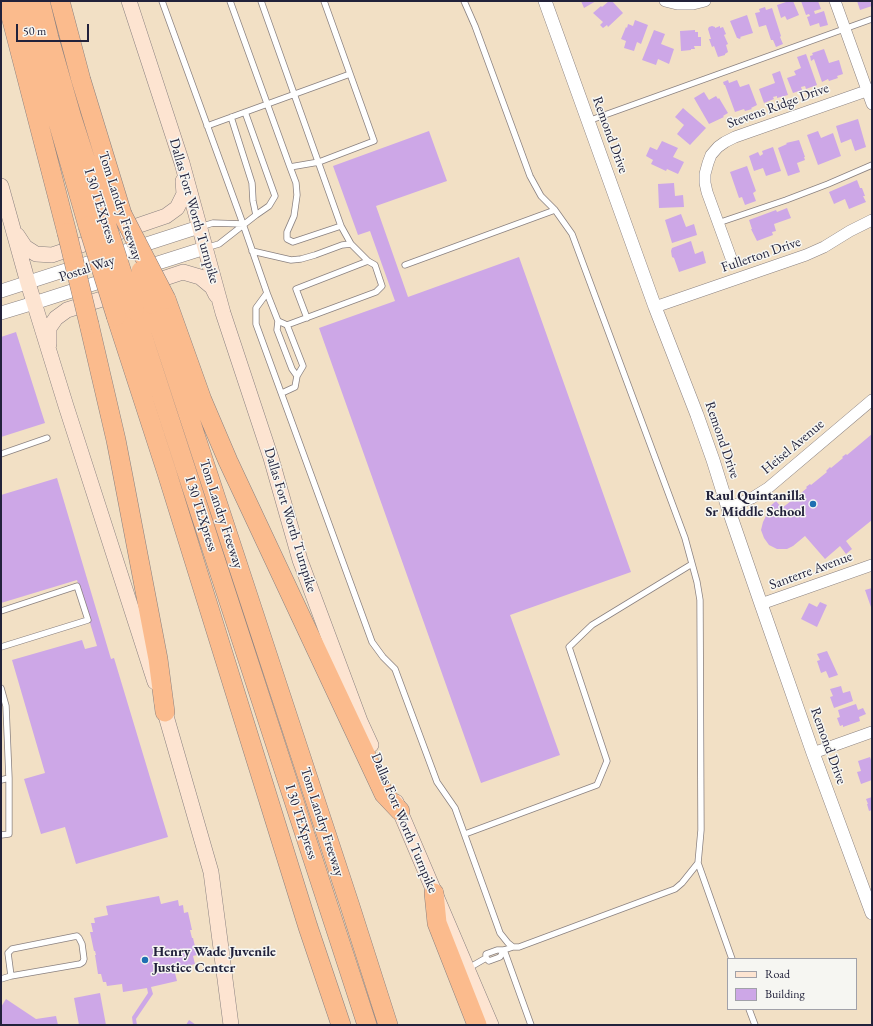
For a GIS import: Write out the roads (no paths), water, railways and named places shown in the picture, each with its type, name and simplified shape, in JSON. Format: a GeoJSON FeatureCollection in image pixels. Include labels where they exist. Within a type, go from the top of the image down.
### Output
{"type":"FeatureCollection","features":[{"type":"Feature","properties":{"kind":"highway"},"geometry":{"type":"LineString","coordinates":[[7,1],[67,233],[115,433],[155,646],[165,712]]}},
{"type":"Feature","properties":{"kind":"highway","name":"Tom Landry Freeway"},"geometry":{"type":"LineString","coordinates":[[23,1],[105,220],[150,304],[388,1025]]}},
{"type":"Feature","properties":{"kind":"highway","name":"I 30 TEXpress"},"geometry":{"type":"LineString","coordinates":[[40,1],[72,118],[105,220]]}},
{"type":"Feature","properties":{"kind":"highway","name":"Tom Landry Freeway"},"geometry":{"type":"LineString","coordinates":[[60,1],[81,80],[105,220],[116,316],[169,480],[306,920],[341,1025]]}},
{"type":"Feature","properties":{"kind":"highway"},"geometry":{"type":"LineString","coordinates":[[150,304],[202,400],[224,454],[384,794],[400,811]]}},
{"type":"Feature","properties":{"kind":"highway","name":"I 30 TEXpress"},"geometry":{"type":"LineString","coordinates":[[150,304],[367,1025]]}},
{"type":"Feature","properties":{"kind":"highway"},"geometry":{"type":"LineString","coordinates":[[434,893],[437,923],[477,1025]]}},
{"type":"Feature","properties":{"kind":"main road","name":"Dallas Fort Worth Turnpike"},"geometry":{"type":"LineString","coordinates":[[129,1],[182,163],[224,313],[271,458],[300,560],[360,721],[491,1025]]}},
{"type":"Feature","properties":{"kind":"main road"},"geometry":{"type":"LineString","coordinates":[[13,229],[25,246],[36,254],[52,254],[166,216],[177,208],[184,194],[182,163]]}},
{"type":"Feature","properties":{"kind":"main road"},"geometry":{"type":"LineString","coordinates":[[1,186],[28,283],[68,414],[165,712],[211,872],[231,1025]]}},
{"type":"Feature","properties":{"kind":"main road"},"geometry":{"type":"LineString","coordinates":[[49,350],[49,328],[56,318],[67,310],[183,272],[200,277],[212,287],[224,313]]}},
{"type":"Feature","properties":{"kind":"street","name":"Remond Drive"},"geometry":{"type":"LineString","coordinates":[[545,1],[655,307],[697,415],[813,753],[871,905]]}},
{"type":"Feature","properties":{"kind":"street"},"geometry":{"type":"LineString","coordinates":[[665,1],[677,4],[693,4],[705,1]]}},
{"type":"Feature","properties":{"kind":"street"},"geometry":{"type":"LineString","coordinates":[[835,1],[870,90],[872,104]]}},
{"type":"Feature","properties":{"kind":"street","name":"Stevens Ridge Drive"},"geometry":{"type":"LineString","coordinates":[[731,258],[705,183],[705,174],[711,155],[725,142],[870,90]]}},
{"type":"Feature","properties":{"kind":"street","name":"Fullerton Drive"},"geometry":{"type":"LineString","coordinates":[[655,307],[806,255],[824,247],[872,220]]}},
{"type":"Feature","properties":{"kind":"street","name":"Postal Way"},"geometry":{"type":"LineString","coordinates":[[1,291],[199,227]]}},
{"type":"Feature","properties":{"kind":"street","name":"Postal Way"},"geometry":{"type":"LineString","coordinates":[[1,313],[205,248]]}},
{"type":"Feature","properties":{"kind":"street","name":"Heisel Avenue"},"geometry":{"type":"LineString","coordinates":[[728,508],[752,498],[768,488],[872,400]]}},
{"type":"Feature","properties":{"kind":"street","name":"Santerre Avenue"},"geometry":{"type":"LineString","coordinates":[[761,604],[872,565]]}},
{"type":"Feature","properties":{"kind":"street"},"geometry":{"type":"LineString","coordinates":[[813,753],[872,732]]}},
{"type":"Feature","properties":{"kind":"lane"},"geometry":{"type":"LineString","coordinates":[[162,1],[278,321],[276,330],[292,369],[297,376]]}},
{"type":"Feature","properties":{"kind":"lane"},"geometry":{"type":"LineString","coordinates":[[230,1],[296,184],[297,196],[294,216],[287,232],[287,239],[293,242],[341,226]]}},
{"type":"Feature","properties":{"kind":"lane"},"geometry":{"type":"LineString","coordinates":[[261,1],[341,226],[351,244],[368,261],[375,265],[382,286],[376,292],[287,325],[278,321]]}},
{"type":"Feature","properties":{"kind":"lane"},"geometry":{"type":"LineString","coordinates":[[290,167],[319,162],[374,141],[324,1]]}},
{"type":"Feature","properties":{"kind":"lane"},"geometry":{"type":"LineString","coordinates":[[464,1],[475,26],[530,176],[541,196],[555,210],[572,234],[685,538],[697,582],[700,609],[701,830],[698,863],[732,958]]}},
{"type":"Feature","properties":{"kind":"lane"},"geometry":{"type":"LineString","coordinates":[[587,121],[872,19]]}},
{"type":"Feature","properties":{"kind":"lane"},"geometry":{"type":"LineString","coordinates":[[207,126],[350,74]]}},
{"type":"Feature","properties":{"kind":"lane"},"geometry":{"type":"LineString","coordinates":[[205,248],[219,244],[243,224],[269,206],[275,196],[245,112]]}},
{"type":"Feature","properties":{"kind":"lane"},"geometry":{"type":"LineString","coordinates":[[231,117],[252,183],[253,201],[256,215]]}},
{"type":"Feature","properties":{"kind":"lane"},"geometry":{"type":"LineString","coordinates":[[718,223],[786,200],[872,165]]}},
{"type":"Feature","properties":{"kind":"lane"},"geometry":{"type":"LineString","coordinates":[[405,265],[555,210]]}},
{"type":"Feature","properties":{"kind":"lane"},"geometry":{"type":"LineString","coordinates":[[199,227],[213,223],[243,224]]}},
{"type":"Feature","properties":{"kind":"lane"},"geometry":{"type":"LineString","coordinates":[[252,251],[291,260],[315,255],[342,245],[351,244]]}},
{"type":"Feature","properties":{"kind":"lane"},"geometry":{"type":"LineString","coordinates":[[307,318],[296,289],[368,261]]}},
{"type":"Feature","properties":{"kind":"lane"},"geometry":{"type":"LineString","coordinates":[[267,294],[256,308],[256,324],[372,642],[383,657],[395,668],[437,782],[455,808],[500,933],[513,947]]}},
{"type":"Feature","properties":{"kind":"lane"},"geometry":{"type":"LineString","coordinates":[[282,393],[294,387],[297,376],[303,366],[287,325]]}},
{"type":"Feature","properties":{"kind":"lane"},"geometry":{"type":"LineString","coordinates":[[1,454],[47,438]]}},
{"type":"Feature","properties":{"kind":"lane"},"geometry":{"type":"LineString","coordinates":[[465,834],[597,785],[607,761],[569,647],[592,625],[692,564]]}},
{"type":"Feature","properties":{"kind":"lane"},"geometry":{"type":"LineString","coordinates":[[1,611],[78,586],[88,620],[1,647]]}},
{"type":"Feature","properties":{"kind":"lane"},"geometry":{"type":"LineString","coordinates":[[1,688],[6,706],[10,834],[1,835]]}},
{"type":"Feature","properties":{"kind":"lane"},"geometry":{"type":"LineString","coordinates":[[1,780],[9,778]]}},
{"type":"Feature","properties":{"kind":"lane"},"geometry":{"type":"LineString","coordinates":[[467,969],[486,958],[486,954],[497,950],[519,947],[675,889],[682,883],[698,863]]}},
{"type":"Feature","properties":{"kind":"lane"},"geometry":{"type":"LineString","coordinates":[[1,979],[80,964],[84,959],[82,944],[79,938],[77,936],[12,949],[8,953],[11,976]]}},
{"type":"Feature","properties":{"kind":"lane"},"geometry":{"type":"LineString","coordinates":[[504,950],[531,1025]]}},
{"type":"Feature","properties":{"kind":"lane"},"geometry":{"type":"LineString","coordinates":[[749,1010],[755,1025]]}},
{"type":"Feature","properties":{"kind":"place","name":"Raul Quintanilla Sr Middle School"},"geometry":{"type":"Point","coordinates":[813,504]}},
{"type":"Feature","properties":{"kind":"place","name":"Henry Wade Juvenile Justice Center"},"geometry":{"type":"Point","coordinates":[145,960]}}]}
